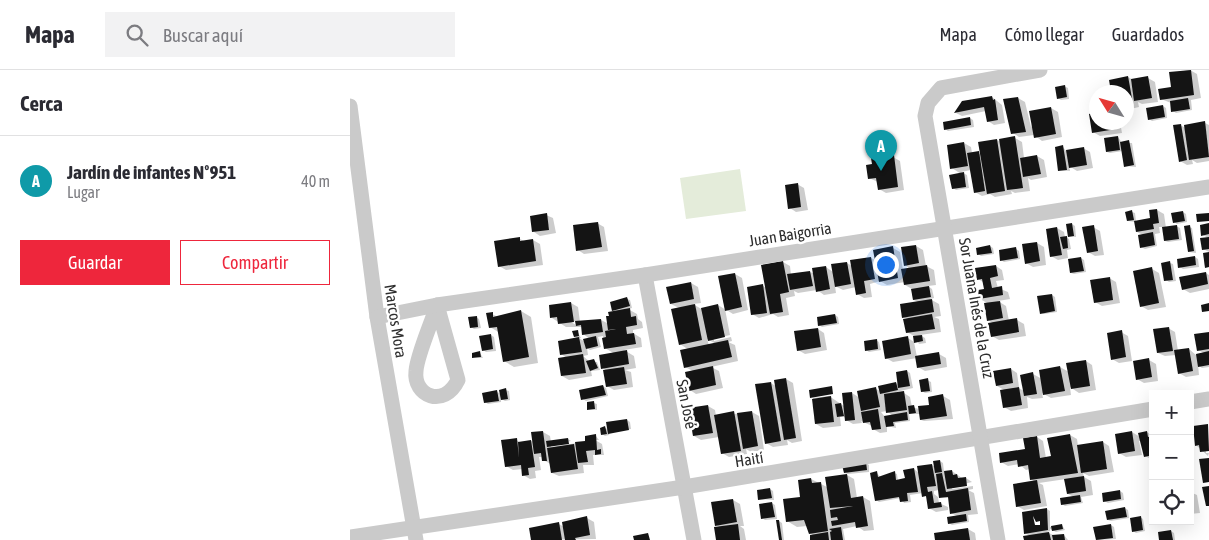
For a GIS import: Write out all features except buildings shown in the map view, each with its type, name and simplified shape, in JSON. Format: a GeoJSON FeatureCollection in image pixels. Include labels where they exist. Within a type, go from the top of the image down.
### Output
{"type":"FeatureCollection","features":[{"type":"Feature","properties":{"kind":"street","name":"Sor Juana Inés de la Cruz"},"geometry":{"type":"LineString","coordinates":[[998,540],[924,116],[928,104],[941,88],[1040,70]]}},
{"type":"Feature","properties":{"kind":"street","name":"Marcos Mora"},"geometry":{"type":"LineString","coordinates":[[350,106],[377,317],[415,534]]}},
{"type":"Feature","properties":{"kind":"street","name":"Juan Baigorria"},"geometry":{"type":"LineString","coordinates":[[377,317],[437,305],[645,275],[1209,187]]}},
{"type":"Feature","properties":{"kind":"street","name":"San José"},"geometry":{"type":"LineString","coordinates":[[645,275],[694,540]]}},
{"type":"Feature","properties":{"kind":"street"},"geometry":{"type":"LineString","coordinates":[[437,305],[458,380],[453,389],[446,395],[438,398],[427,394],[419,385],[415,373],[437,305]]}},
{"type":"Feature","properties":{"kind":"street"},"geometry":{"type":"LineString","coordinates":[[1194,401],[1209,399]]}},
{"type":"Feature","properties":{"kind":"street","name":"Haití"},"geometry":{"type":"LineString","coordinates":[[350,537],[415,534],[1149,410]]}},
{"type":"Feature","properties":{"kind":"green space"},"geometry":{"type":"Polygon","coordinates":[[[740,169],[746,211],[686,219],[680,178],[740,169]]]}},
{"type":"Feature","properties":{"kind":"place","name":"Jardín de infantes Nº951"},"geometry":{"type":"Point","coordinates":[881,171]}}]}
